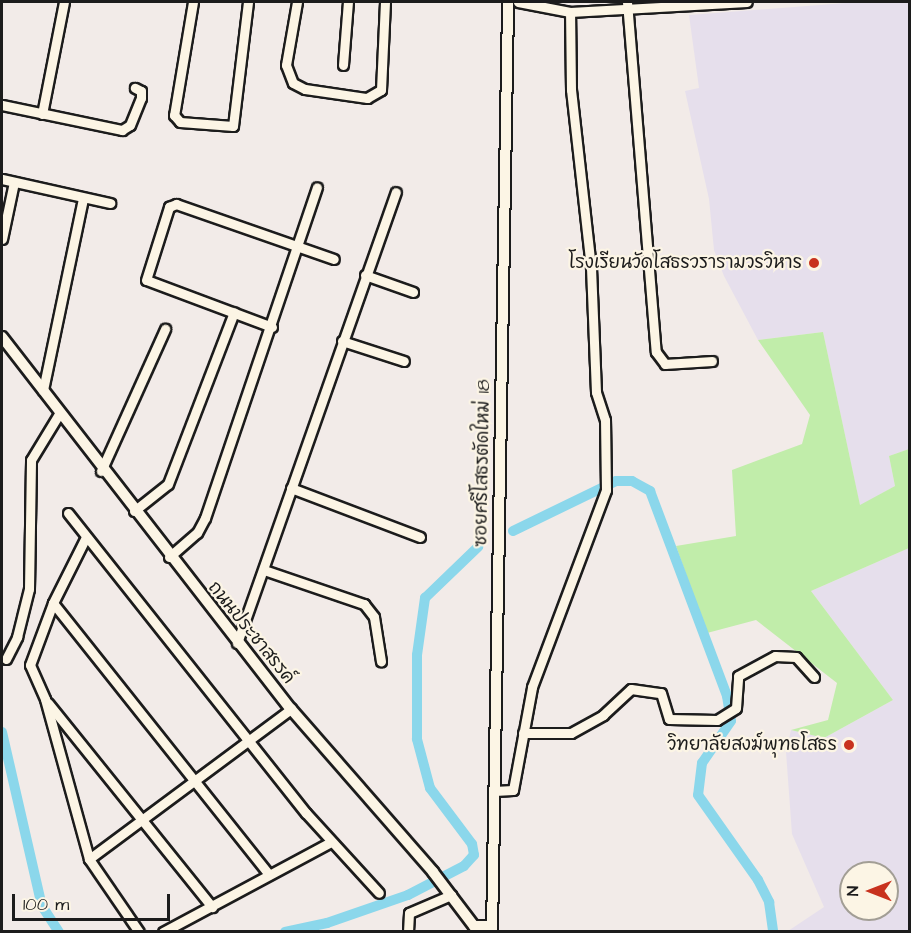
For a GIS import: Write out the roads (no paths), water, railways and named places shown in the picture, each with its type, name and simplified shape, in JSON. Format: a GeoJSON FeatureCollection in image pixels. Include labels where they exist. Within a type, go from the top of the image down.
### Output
{"type":"FeatureCollection","features":[{"type":"Feature","properties":{"kind":"street"},"geometry":{"type":"LineString","coordinates":[[42,114],[64,2]]}},
{"type":"Feature","properties":{"kind":"street"},"geometry":{"type":"LineString","coordinates":[[193,2],[174,115],[180,122],[233,126],[249,2]]}},
{"type":"Feature","properties":{"kind":"street"},"geometry":{"type":"LineString","coordinates":[[297,2],[286,65],[293,83],[305,89],[367,98],[381,90],[385,2]]}},
{"type":"Feature","properties":{"kind":"street"},"geometry":{"type":"LineString","coordinates":[[344,64],[348,2]]}},
{"type":"Feature","properties":{"kind":"street","name":"ซอยศรีโสธรตัดใหม่ 18"},"geometry":{"type":"LineString","coordinates":[[492,929],[508,2]]}},
{"type":"Feature","properties":{"kind":"street"},"geometry":{"type":"LineString","coordinates":[[518,2],[570,12],[627,5],[747,2]]}},
{"type":"Feature","properties":{"kind":"street"},"geometry":{"type":"LineString","coordinates":[[627,5],[656,352],[665,364],[712,360]]}},
{"type":"Feature","properties":{"kind":"street"},"geometry":{"type":"LineString","coordinates":[[494,791],[513,790],[538,669],[606,490],[605,420],[596,392],[580,134],[571,90],[570,12]]}},
{"type":"Feature","properties":{"kind":"street"},"geometry":{"type":"LineString","coordinates":[[2,105],[122,130],[130,124],[141,98],[135,88]]}},
{"type":"Feature","properties":{"kind":"street"},"geometry":{"type":"LineString","coordinates":[[2,179],[110,203]]}},
{"type":"Feature","properties":{"kind":"street"},"geometry":{"type":"LineString","coordinates":[[2,239],[14,182]]}},
{"type":"Feature","properties":{"kind":"street"},"geometry":{"type":"LineString","coordinates":[[169,557],[197,532],[205,518],[272,327],[296,245],[317,187]]}},
{"type":"Feature","properties":{"kind":"street"},"geometry":{"type":"LineString","coordinates":[[237,643],[396,192]]}},
{"type":"Feature","properties":{"kind":"street"},"geometry":{"type":"LineString","coordinates":[[43,390],[82,198]]}},
{"type":"Feature","properties":{"kind":"street"},"geometry":{"type":"LineString","coordinates":[[272,327],[146,280],[169,207],[176,204],[334,259]]}},
{"type":"Feature","properties":{"kind":"street"},"geometry":{"type":"LineString","coordinates":[[365,275],[413,292]]}},
{"type":"Feature","properties":{"kind":"street"},"geometry":{"type":"LineString","coordinates":[[134,511],[168,484],[234,312]]}},
{"type":"Feature","properties":{"kind":"street"},"geometry":{"type":"LineString","coordinates":[[101,471],[165,329]]}},
{"type":"Feature","properties":{"kind":"street","name":"ถนนประชาสรรค์"},"geometry":{"type":"LineString","coordinates":[[2,337],[101,471],[291,709],[433,872],[474,926],[492,929]]}},
{"type":"Feature","properties":{"kind":"street"},"geometry":{"type":"LineString","coordinates":[[342,341],[405,360]]}},
{"type":"Feature","properties":{"kind":"street"},"geometry":{"type":"LineString","coordinates":[[6,659],[18,638],[29,589],[31,460],[58,414]]}},
{"type":"Feature","properties":{"kind":"street"},"geometry":{"type":"LineString","coordinates":[[291,488],[420,537]]}},
{"type":"Feature","properties":{"kind":"street"},"geometry":{"type":"LineString","coordinates":[[68,513],[85,538],[331,842],[379,893]]}},
{"type":"Feature","properties":{"kind":"street"},"geometry":{"type":"LineString","coordinates":[[85,538],[53,603],[30,665],[45,699],[89,859],[139,932]]}},
{"type":"Feature","properties":{"kind":"street"},"geometry":{"type":"LineString","coordinates":[[264,570],[364,604],[374,616],[381,661]]}},
{"type":"Feature","properties":{"kind":"street"},"geometry":{"type":"LineString","coordinates":[[53,603],[269,875]]}},
{"type":"Feature","properties":{"kind":"street"},"geometry":{"type":"LineString","coordinates":[[523,734],[571,733],[603,715],[631,689],[661,693],[669,719],[728,714],[737,705],[738,676],[768,658],[796,657],[814,677]]}},
{"type":"Feature","properties":{"kind":"street"},"geometry":{"type":"LineString","coordinates":[[45,699],[212,907]]}},
{"type":"Feature","properties":{"kind":"street"},"geometry":{"type":"LineString","coordinates":[[89,859],[291,709]]}},
{"type":"Feature","properties":{"kind":"street"},"geometry":{"type":"LineString","coordinates":[[163,932],[331,842]]}},
{"type":"Feature","properties":{"kind":"street"},"geometry":{"type":"LineString","coordinates":[[408,932],[409,913],[449,892]]}},
{"type":"Feature","properties":{"kind":"waterway"},"geometry":{"type":"LineString","coordinates":[[513,531],[616,481],[632,481],[650,491],[727,696],[731,721],[702,763],[698,795],[758,880],[769,902],[773,932]]}},
{"type":"Feature","properties":{"kind":"waterway"},"geometry":{"type":"LineString","coordinates":[[285,932],[327,923],[408,895],[464,866],[474,855],[472,844],[430,788],[417,739],[417,655],[425,598],[478,547]]}},
{"type":"Feature","properties":{"kind":"waterway"},"geometry":{"type":"LineString","coordinates":[[2,732],[42,906],[59,932]]}},
{"type":"Feature","properties":{"kind":"place","name":"โรงเรียนวัดโสธรวรารามวรวิหาร"},"geometry":{"type":"Point","coordinates":[814,263]}},
{"type":"Feature","properties":{"kind":"place","name":"วิทยาลัยสงฆ์พุทธโสธร"},"geometry":{"type":"Point","coordinates":[849,745]}}]}
